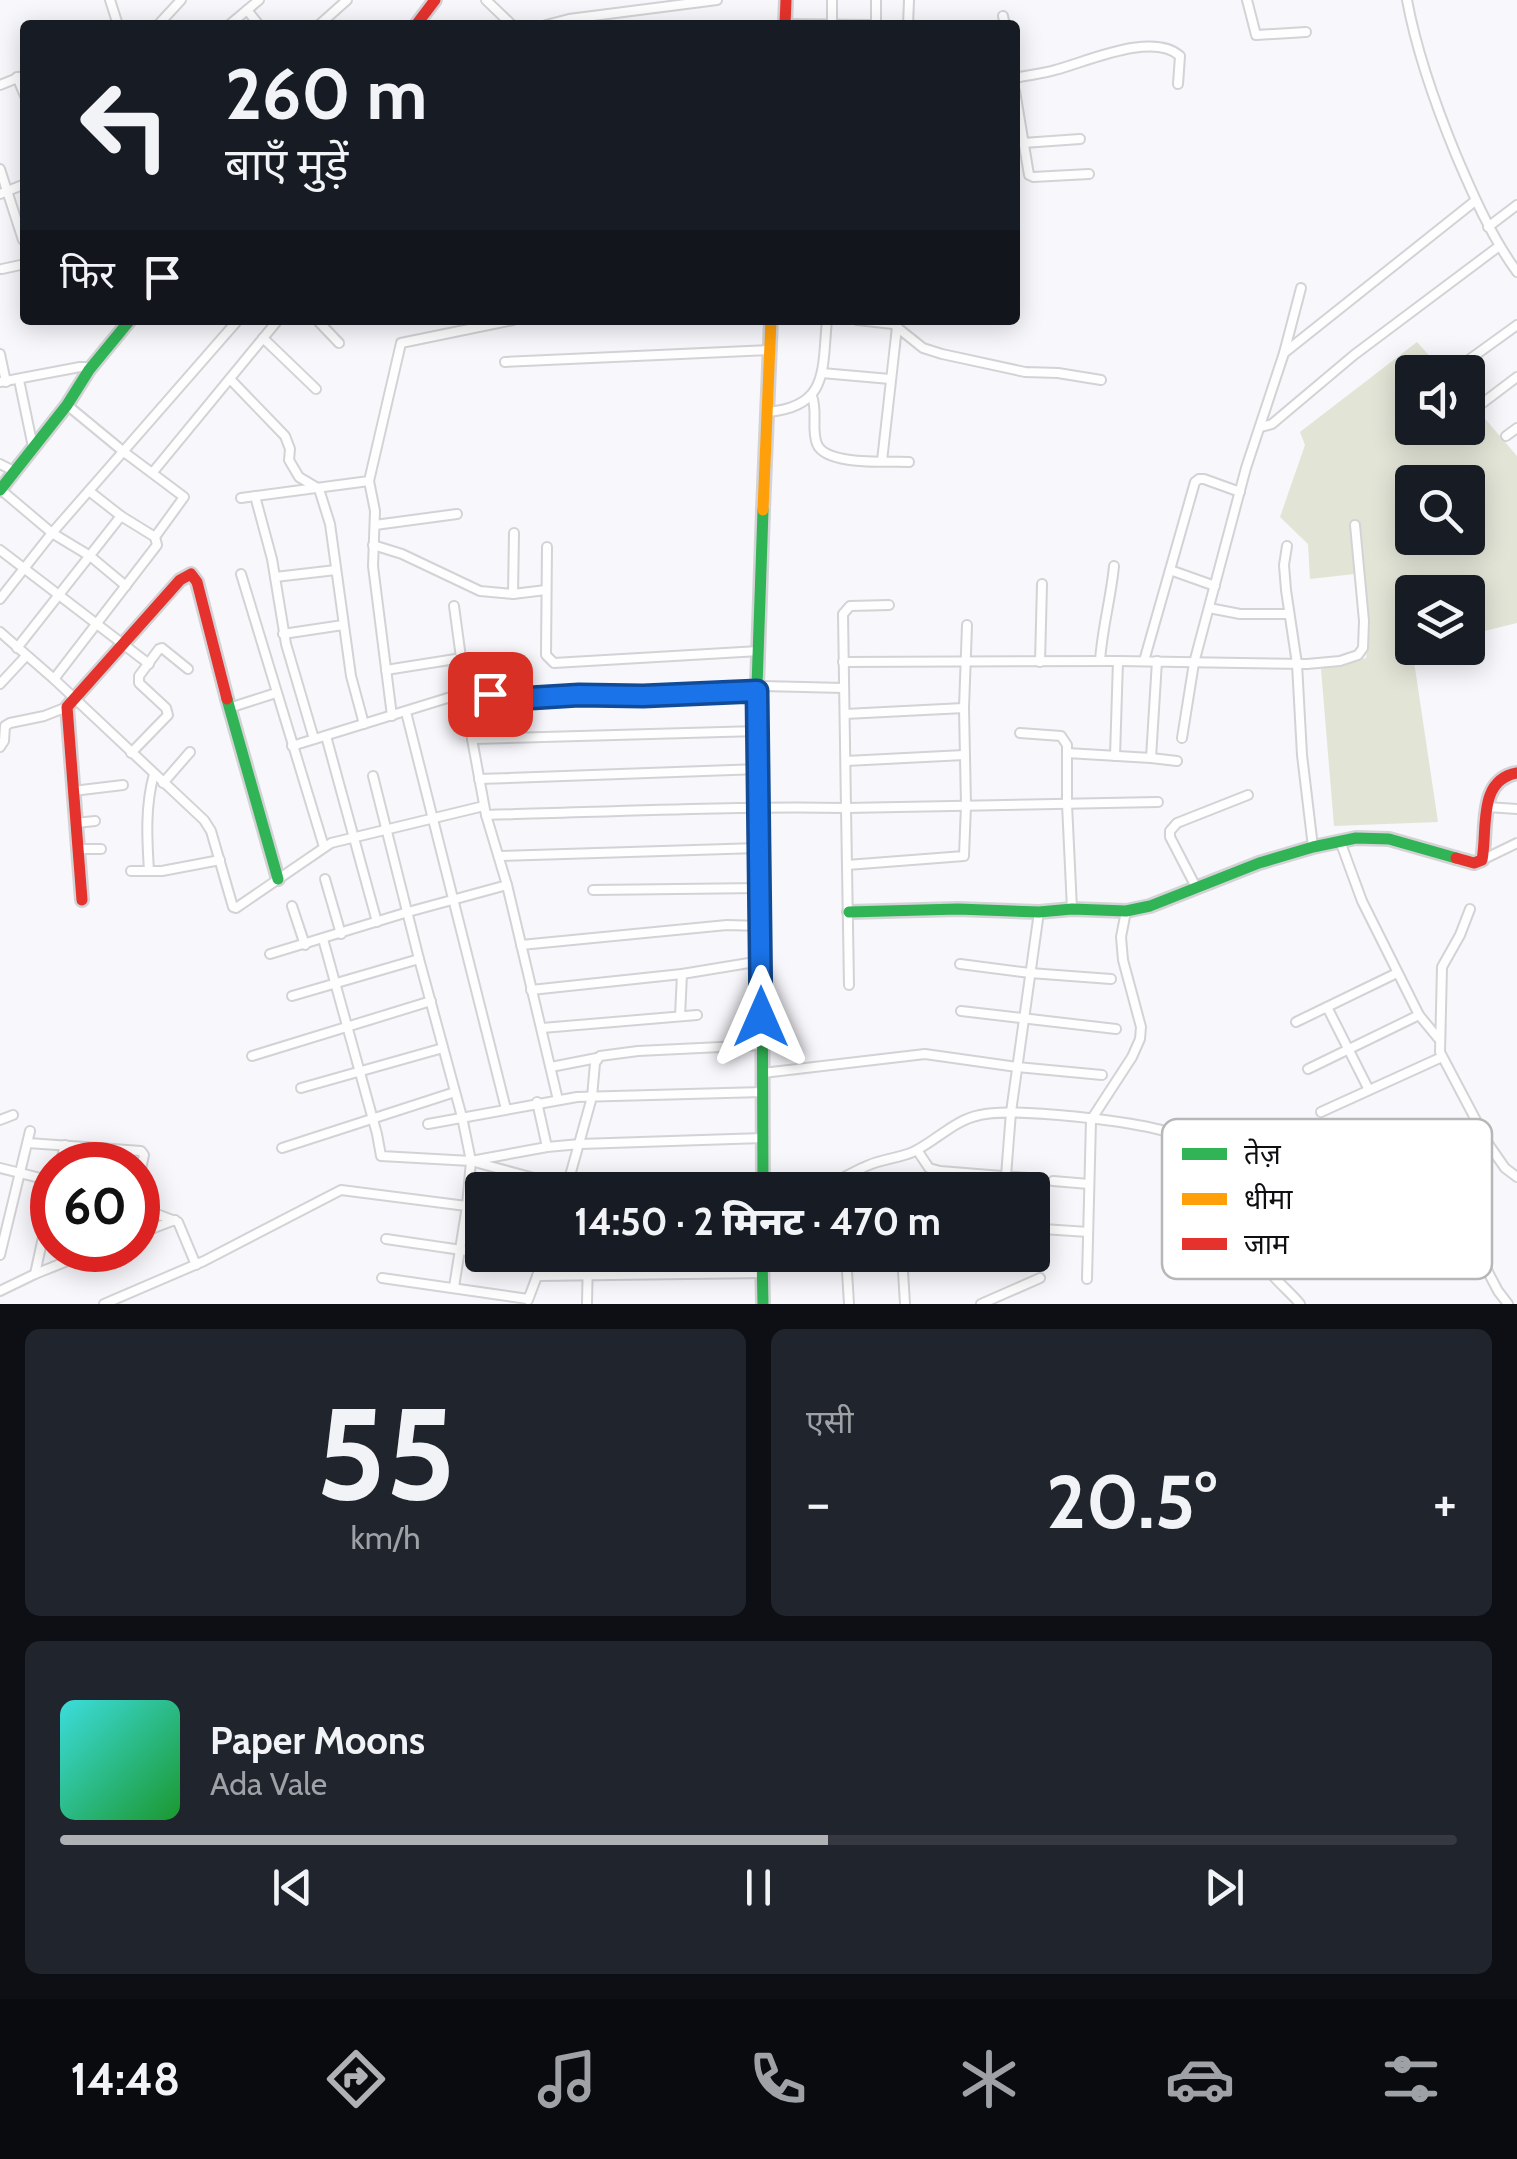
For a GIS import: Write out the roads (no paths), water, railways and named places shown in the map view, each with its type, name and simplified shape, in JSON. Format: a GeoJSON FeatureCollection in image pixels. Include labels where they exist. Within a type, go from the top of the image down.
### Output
{"type":"FeatureCollection","features":[{"type":"Feature","properties":{"kind":"street"},"geometry":{"type":"LineString","coordinates":[[163,20],[181,0]]}},
{"type":"Feature","properties":{"kind":"street"},"geometry":{"type":"LineString","coordinates":[[235,20],[259,0]]}},
{"type":"Feature","properties":{"kind":"street"},"geometry":{"type":"LineString","coordinates":[[325,20],[347,0]]}},
{"type":"Feature","properties":{"kind":"street"},"geometry":{"type":"LineString","coordinates":[[420,20],[435,0]]}},
{"type":"Feature","properties":{"kind":"street"},"geometry":{"type":"LineString","coordinates":[[486,0],[507,20]]}},
{"type":"Feature","properties":{"kind":"street"},"geometry":{"type":"LineString","coordinates":[[562,20],[717,0]]}},
{"type":"Feature","properties":{"kind":"street"},"geometry":{"type":"LineString","coordinates":[[1246,0],[1256,35],[1306,32]]}},
{"type":"Feature","properties":{"kind":"street"},"geometry":{"type":"LineString","coordinates":[[1407,0],[1426,79],[1488,227],[1516,269]]}},
{"type":"Feature","properties":{"kind":"street"},"geometry":{"type":"LineString","coordinates":[[246,10],[254,20]]}},
{"type":"Feature","properties":{"kind":"street"},"geometry":{"type":"LineString","coordinates":[[605,14],[606,20]]}},
{"type":"Feature","properties":{"kind":"street"},"geometry":{"type":"LineString","coordinates":[[1020,77],[1108,53],[1160,48],[1180,56],[1178,84]]}},
{"type":"Feature","properties":{"kind":"street"},"geometry":{"type":"LineString","coordinates":[[1020,123],[1027,170],[1033,177],[1089,174]]}},
{"type":"Feature","properties":{"kind":"street"},"geometry":{"type":"LineString","coordinates":[[1023,142],[1080,139]]}},
{"type":"Feature","properties":{"kind":"street"},"geometry":{"type":"LineString","coordinates":[[0,168],[4,193],[20,233]]}},
{"type":"Feature","properties":{"kind":"street"},"geometry":{"type":"LineString","coordinates":[[1284,353],[1476,201]]}},
{"type":"Feature","properties":{"kind":"street"},"geometry":{"type":"LineString","coordinates":[[1488,227],[1517,205]]}},
{"type":"Feature","properties":{"kind":"street"},"geometry":{"type":"LineString","coordinates":[[1261,427],[1272,424],[1498,247]]}},
{"type":"Feature","properties":{"kind":"street"},"geometry":{"type":"LineString","coordinates":[[1182,738],[1194,664],[1214,586],[1301,288]]}},
{"type":"Feature","properties":{"kind":"street"},"geometry":{"type":"LineString","coordinates":[[1475,355],[1517,324]]}},
{"type":"Feature","properties":{"kind":"street"},"geometry":{"type":"LineString","coordinates":[[121,325],[67,404],[0,489],[126,586]]}},
{"type":"Feature","properties":{"kind":"street"},"geometry":{"type":"LineString","coordinates":[[0,599],[52,532],[234,325]]}},
{"type":"Feature","properties":{"kind":"street"},"geometry":{"type":"LineString","coordinates":[[153,472],[274,325]]}},
{"type":"Feature","properties":{"kind":"street"},"geometry":{"type":"LineString","coordinates":[[321,325],[340,344]]}},
{"type":"Feature","properties":{"kind":"street"},"geometry":{"type":"LineString","coordinates":[[392,716],[373,566],[376,511],[370,481],[401,343],[489,325]]}},
{"type":"Feature","properties":{"kind":"street"},"geometry":{"type":"LineString","coordinates":[[763,1172],[757,688],[771,325]]}},
{"type":"Feature","properties":{"kind":"street"},"geometry":{"type":"LineString","coordinates":[[767,412],[784,411],[812,396],[822,373],[827,325]]}},
{"type":"Feature","properties":{"kind":"street"},"geometry":{"type":"LineString","coordinates":[[893,325],[923,348],[942,354],[1025,372],[1101,380]]}},
{"type":"Feature","properties":{"kind":"street"},"geometry":{"type":"LineString","coordinates":[[882,461],[898,327]]}},
{"type":"Feature","properties":{"kind":"street"},"geometry":{"type":"LineString","coordinates":[[263,338],[316,388]]}},
{"type":"Feature","properties":{"kind":"street"},"geometry":{"type":"LineString","coordinates":[[506,362],[770,350]]}},
{"type":"Feature","properties":{"kind":"street"},"geometry":{"type":"LineString","coordinates":[[0,354],[3,382],[80,367],[89,370]]}},
{"type":"Feature","properties":{"kind":"street"},"geometry":{"type":"LineString","coordinates":[[822,373],[890,378]]}},
{"type":"Feature","properties":{"kind":"street"},"geometry":{"type":"LineString","coordinates":[[1485,401],[1517,377]]}},
{"type":"Feature","properties":{"kind":"street"},"geometry":{"type":"LineString","coordinates":[[230,378],[286,436],[289,460],[299,477],[319,488],[328,513],[342,625],[364,724]]}},
{"type":"Feature","properties":{"kind":"street"},"geometry":{"type":"LineString","coordinates":[[19,380],[34,447]]}},
{"type":"Feature","properties":{"kind":"street"},"geometry":{"type":"LineString","coordinates":[[812,396],[816,440],[823,452],[840,459],[909,462]]}},
{"type":"Feature","properties":{"kind":"street"},"geometry":{"type":"LineString","coordinates":[[67,404],[184,497],[155,537]]}},
{"type":"Feature","properties":{"kind":"street"},"geometry":{"type":"LineString","coordinates":[[1506,436],[1517,428]]}},
{"type":"Feature","properties":{"kind":"street"},"geometry":{"type":"LineString","coordinates":[[0,464],[14,471]]}},
{"type":"Feature","properties":{"kind":"street"},"geometry":{"type":"LineString","coordinates":[[1144,661],[1195,482],[1204,480],[1240,492]]}},
{"type":"Feature","properties":{"kind":"street"},"geometry":{"type":"LineString","coordinates":[[241,498],[370,481]]}},
{"type":"Feature","properties":{"kind":"street"},"geometry":{"type":"LineString","coordinates":[[54,679],[157,545],[155,537],[89,492]]}},
{"type":"Feature","properties":{"kind":"street"},"geometry":{"type":"LineString","coordinates":[[255,496],[284,634],[314,740]]}},
{"type":"Feature","properties":{"kind":"street"},"geometry":{"type":"LineString","coordinates":[[375,525],[457,514]]}},
{"type":"Feature","properties":{"kind":"street"},"geometry":{"type":"LineString","coordinates":[[17,648],[121,516]]}},
{"type":"Feature","properties":{"kind":"street"},"geometry":{"type":"LineString","coordinates":[[843,662],[1340,662],[1358,655],[1363,648],[1355,525]]}},
{"type":"Feature","properties":{"kind":"street"},"geometry":{"type":"LineString","coordinates":[[513,594],[514,533]]}},
{"type":"Feature","properties":{"kind":"street"},"geometry":{"type":"LineString","coordinates":[[373,546],[402,554],[480,591],[513,594],[546,590]]}},
{"type":"Feature","properties":{"kind":"street"},"geometry":{"type":"LineString","coordinates":[[1287,546],[1284,565],[1313,846]]}},
{"type":"Feature","properties":{"kind":"street"},"geometry":{"type":"LineString","coordinates":[[547,547],[546,655],[554,663],[759,651]]}},
{"type":"Feature","properties":{"kind":"street"},"geometry":{"type":"LineString","coordinates":[[0,550],[148,664]]}},
{"type":"Feature","properties":{"kind":"street"},"geometry":{"type":"LineString","coordinates":[[1100,661],[1114,566]]}},
{"type":"Feature","properties":{"kind":"street"},"geometry":{"type":"LineString","coordinates":[[275,577],[336,570]]}},
{"type":"Feature","properties":{"kind":"street"},"geometry":{"type":"LineString","coordinates":[[1170,570],[1214,586]]}},
{"type":"Feature","properties":{"kind":"street"},"geometry":{"type":"LineString","coordinates":[[0,747],[5,726],[44,716],[70,702],[180,580],[192,574],[278,879]]}},
{"type":"Feature","properties":{"kind":"street"},"geometry":{"type":"LineString","coordinates":[[241,574],[324,847]]}},
{"type":"Feature","properties":{"kind":"street"},"geometry":{"type":"LineString","coordinates":[[1040,662],[1042,584]]}},
{"type":"Feature","properties":{"kind":"street"},"geometry":{"type":"LineString","coordinates":[[849,985],[843,614],[850,606],[890,605]]}},
{"type":"Feature","properties":{"kind":"street"},"geometry":{"type":"LineString","coordinates":[[454,606],[485,811],[522,945],[558,1100]]}},
{"type":"Feature","properties":{"kind":"street"},"geometry":{"type":"LineString","coordinates":[[1209,608],[1240,614],[1290,614]]}},
{"type":"Feature","properties":{"kind":"street"},"geometry":{"type":"LineString","coordinates":[[847,865],[964,856],[967,624]]}},
{"type":"Feature","properties":{"kind":"street"},"geometry":{"type":"LineString","coordinates":[[284,634],[342,625]]}},
{"type":"Feature","properties":{"kind":"street"},"geometry":{"type":"LineString","coordinates":[[0,632],[54,679],[70,702],[204,820],[211,830],[232,908],[324,847],[433,818],[485,811],[659,812],[760,806],[1158,802]]}},
{"type":"Feature","properties":{"kind":"street"},"geometry":{"type":"LineString","coordinates":[[131,753],[168,715],[166,708],[139,683],[139,676],[162,648],[188,669]]}},
{"type":"Feature","properties":{"kind":"street"},"geometry":{"type":"LineString","coordinates":[[0,684],[26,656]]}},
{"type":"Feature","properties":{"kind":"street"},"geometry":{"type":"LineString","coordinates":[[386,670],[462,658]]}},
{"type":"Feature","properties":{"kind":"street"},"geometry":{"type":"LineString","coordinates":[[1115,756],[1118,660]]}},
{"type":"Feature","properties":{"kind":"street"},"geometry":{"type":"LineString","coordinates":[[1151,758],[1157,662]]}},
{"type":"Feature","properties":{"kind":"street"},"geometry":{"type":"LineString","coordinates":[[292,746],[467,692],[486,691],[498,700],[757,688],[844,688]]}},
{"type":"Feature","properties":{"kind":"street"},"geometry":{"type":"LineString","coordinates":[[229,708],[276,693]]}},
{"type":"Feature","properties":{"kind":"street"},"geometry":{"type":"LineString","coordinates":[[70,702],[82,900]]}},
{"type":"Feature","properties":{"kind":"street"},"geometry":{"type":"LineString","coordinates":[[845,714],[964,708]]}},
{"type":"Feature","properties":{"kind":"street"},"geometry":{"type":"LineString","coordinates":[[406,712],[506,1109]]}},
{"type":"Feature","properties":{"kind":"street"},"geometry":{"type":"LineString","coordinates":[[472,738],[758,732]]}},
{"type":"Feature","properties":{"kind":"street"},"geometry":{"type":"LineString","coordinates":[[1020,733],[1061,736],[1067,745],[1072,909]]}},
{"type":"Feature","properties":{"kind":"street"},"geometry":{"type":"LineString","coordinates":[[326,736],[377,922]]}},
{"type":"Feature","properties":{"kind":"street"},"geometry":{"type":"LineString","coordinates":[[163,783],[190,752]]}},
{"type":"Feature","properties":{"kind":"street"},"geometry":{"type":"LineString","coordinates":[[1067,754],[1177,761]]}},
{"type":"Feature","properties":{"kind":"street"},"geometry":{"type":"LineString","coordinates":[[846,761],[964,755]]}},
{"type":"Feature","properties":{"kind":"street"},"geometry":{"type":"LineString","coordinates":[[479,779],[760,769]]}},
{"type":"Feature","properties":{"kind":"street"},"geometry":{"type":"LineString","coordinates":[[1482,860],[1489,794],[1498,778],[1517,773]]}},
{"type":"Feature","properties":{"kind":"street"},"geometry":{"type":"LineString","coordinates":[[149,871],[146,833],[154,774]]}},
{"type":"Feature","properties":{"kind":"street"},"geometry":{"type":"LineString","coordinates":[[373,776],[462,1117],[470,1172]]}},
{"type":"Feature","properties":{"kind":"street"},"geometry":{"type":"LineString","coordinates":[[73,791],[123,785]]}},
{"type":"Feature","properties":{"kind":"street"},"geometry":{"type":"LineString","coordinates":[[1197,890],[1170,830],[1177,823],[1248,795]]}},
{"type":"Feature","properties":{"kind":"street"},"geometry":{"type":"LineString","coordinates":[[1487,807],[1517,809]]}},
{"type":"Feature","properties":{"kind":"street"},"geometry":{"type":"LineString","coordinates":[[76,823],[95,821]]}},
{"type":"Feature","properties":{"kind":"street"},"geometry":{"type":"LineString","coordinates":[[850,912],[1126,911],[1197,890],[1259,863],[1356,838],[1389,839],[1474,863],[1517,842]]}},
{"type":"Feature","properties":{"kind":"street"},"geometry":{"type":"LineString","coordinates":[[1340,841],[1362,901],[1397,973],[1419,1015],[1438,1038]]}},
{"type":"Feature","properties":{"kind":"street"},"geometry":{"type":"LineString","coordinates":[[499,856],[760,848]]}},
{"type":"Feature","properties":{"kind":"street"},"geometry":{"type":"LineString","coordinates":[[78,849],[100,849]]}},
{"type":"Feature","properties":{"kind":"street"},"geometry":{"type":"LineString","coordinates":[[131,872],[220,860]]}},
{"type":"Feature","properties":{"kind":"street"},"geometry":{"type":"LineString","coordinates":[[324,878],[341,934]]}},
{"type":"Feature","properties":{"kind":"street"},"geometry":{"type":"LineString","coordinates":[[270,954],[507,886]]}},
{"type":"Feature","properties":{"kind":"street"},"geometry":{"type":"LineString","coordinates":[[594,890],[761,888]]}},
{"type":"Feature","properties":{"kind":"street"},"geometry":{"type":"LineString","coordinates":[[292,906],[304,944]]}},
{"type":"Feature","properties":{"kind":"street"},"geometry":{"type":"LineString","coordinates":[[1470,909],[1442,967],[1438,1038],[1442,1057],[1475,1119]]}},
{"type":"Feature","properties":{"kind":"street"},"geometry":{"type":"LineString","coordinates":[[1087,1279],[1091,1120],[1132,1057],[1142,1027],[1123,960],[1121,937],[1126,911]]}},
{"type":"Feature","properties":{"kind":"street"},"geometry":{"type":"LineString","coordinates":[[1006,1172],[1039,912]]}},
{"type":"Feature","properties":{"kind":"street"},"geometry":{"type":"LineString","coordinates":[[522,945],[727,925],[762,926]]}},
{"type":"Feature","properties":{"kind":"street"},"geometry":{"type":"LineString","coordinates":[[323,939],[373,1118],[379,1153],[384,1157],[471,1161],[580,1144],[764,1138]]}},
{"type":"Feature","properties":{"kind":"street"},"geometry":{"type":"LineString","coordinates":[[292,996],[418,959]]}},
{"type":"Feature","properties":{"kind":"street"},"geometry":{"type":"LineString","coordinates":[[531,990],[762,961]]}},
{"type":"Feature","properties":{"kind":"street"},"geometry":{"type":"LineString","coordinates":[[960,964],[1111,979]]}},
{"type":"Feature","properties":{"kind":"street"},"geometry":{"type":"LineString","coordinates":[[1296,1022],[1397,973]]}},
{"type":"Feature","properties":{"kind":"street"},"geometry":{"type":"LineString","coordinates":[[680,1016],[682,974]]}},
{"type":"Feature","properties":{"kind":"street"},"geometry":{"type":"LineString","coordinates":[[252,1056],[430,1001]]}},
{"type":"Feature","properties":{"kind":"street"},"geometry":{"type":"LineString","coordinates":[[1327,1007],[1369,1090]]}},
{"type":"Feature","properties":{"kind":"street"},"geometry":{"type":"LineString","coordinates":[[961,1011],[1116,1029]]}},
{"type":"Feature","properties":{"kind":"street"},"geometry":{"type":"LineString","coordinates":[[542,1028],[698,1014]]}},
{"type":"Feature","properties":{"kind":"street"},"geometry":{"type":"LineString","coordinates":[[1308,1069],[1419,1015]]}},
{"type":"Feature","properties":{"kind":"street"},"geometry":{"type":"LineString","coordinates":[[551,1067],[638,1051],[762,1045]]}},
{"type":"Feature","properties":{"kind":"street"},"geometry":{"type":"LineString","coordinates":[[300,1088],[443,1048]]}},
{"type":"Feature","properties":{"kind":"street"},"geometry":{"type":"LineString","coordinates":[[762,1073],[925,1054],[1017,1068],[1102,1075]]}},
{"type":"Feature","properties":{"kind":"street"},"geometry":{"type":"LineString","coordinates":[[1321,1112],[1442,1057]]}},
{"type":"Feature","properties":{"kind":"street"},"geometry":{"type":"LineString","coordinates":[[572,1172],[592,1097],[597,1058]]}},
{"type":"Feature","properties":{"kind":"street"},"geometry":{"type":"LineString","coordinates":[[282,1148],[455,1092]]}},
{"type":"Feature","properties":{"kind":"street"},"geometry":{"type":"LineString","coordinates":[[428,1124],[537,1102],[762,1092]]}},
{"type":"Feature","properties":{"kind":"street"},"geometry":{"type":"LineString","coordinates":[[537,1102],[548,1147]]}},
{"type":"Feature","properties":{"kind":"street"},"geometry":{"type":"LineString","coordinates":[[855,1172],[917,1150],[956,1124],[980,1114],[1011,1112],[1162,1131]]}},
{"type":"Feature","properties":{"kind":"street"},"geometry":{"type":"LineString","coordinates":[[0,1120],[13,1116]]}},
{"type":"Feature","properties":{"kind":"street"},"geometry":{"type":"LineString","coordinates":[[0,1255],[30,1131]]}},
{"type":"Feature","properties":{"kind":"street"},"geometry":{"type":"LineString","coordinates":[[1492,1149],[1517,1177]]}},
{"type":"Feature","properties":{"kind":"street"},"geometry":{"type":"LineString","coordinates":[[917,1150],[929,1168],[968,1172]]}},
{"type":"Feature","properties":{"kind":"street"},"geometry":{"type":"LineString","coordinates":[[471,1161],[509,1172]]}},
{"type":"Feature","properties":{"kind":"street"},"geometry":{"type":"LineString","coordinates":[[0,1168],[30,1176]]}},
{"type":"Feature","properties":{"kind":"street"},"geometry":{"type":"LineString","coordinates":[[1053,1182],[1089,1184]]}},
{"type":"Feature","properties":{"kind":"street"},"geometry":{"type":"LineString","coordinates":[[104,1304],[196,1265],[341,1190],[465,1206]]}},
{"type":"Feature","properties":{"kind":"street"},"geometry":{"type":"LineString","coordinates":[[160,1215],[180,1224],[196,1265]]}},
{"type":"Feature","properties":{"kind":"street"},"geometry":{"type":"LineString","coordinates":[[160,1226],[176,1220]]}},
{"type":"Feature","properties":{"kind":"street"},"geometry":{"type":"LineString","coordinates":[[454,1287],[465,1221]]}},
{"type":"Feature","properties":{"kind":"street"},"geometry":{"type":"LineString","coordinates":[[1050,1229],[1088,1232]]}},
{"type":"Feature","properties":{"kind":"street"},"geometry":{"type":"LineString","coordinates":[[386,1239],[465,1251]]}},
{"type":"Feature","properties":{"kind":"street"},"geometry":{"type":"LineString","coordinates":[[0,1291],[39,1272]]}},
{"type":"Feature","properties":{"kind":"street"},"geometry":{"type":"LineString","coordinates":[[382,1278],[527,1302],[538,1272]]}},
{"type":"Feature","properties":{"kind":"street"},"geometry":{"type":"LineString","coordinates":[[586,1304],[587,1272]]}},
{"type":"Feature","properties":{"kind":"street"},"geometry":{"type":"LineString","coordinates":[[847,1272],[849,1304]]}},
{"type":"Feature","properties":{"kind":"street"},"geometry":{"type":"LineString","coordinates":[[903,1272],[905,1304]]}},
{"type":"Feature","properties":{"kind":"street"},"geometry":{"type":"LineString","coordinates":[[537,1276],[763,1273],[763,1304]]}},
{"type":"Feature","properties":{"kind":"street"},"geometry":{"type":"LineString","coordinates":[[981,1304],[1000,1300],[1040,1278]]}},
{"type":"Feature","properties":{"kind":"street"},"geometry":{"type":"LineString","coordinates":[[1277,1279],[1300,1304]]}},
{"type":"Feature","properties":{"kind":"street"},"geometry":{"type":"LineString","coordinates":[[1491,1279],[1508,1304]]}}]}
